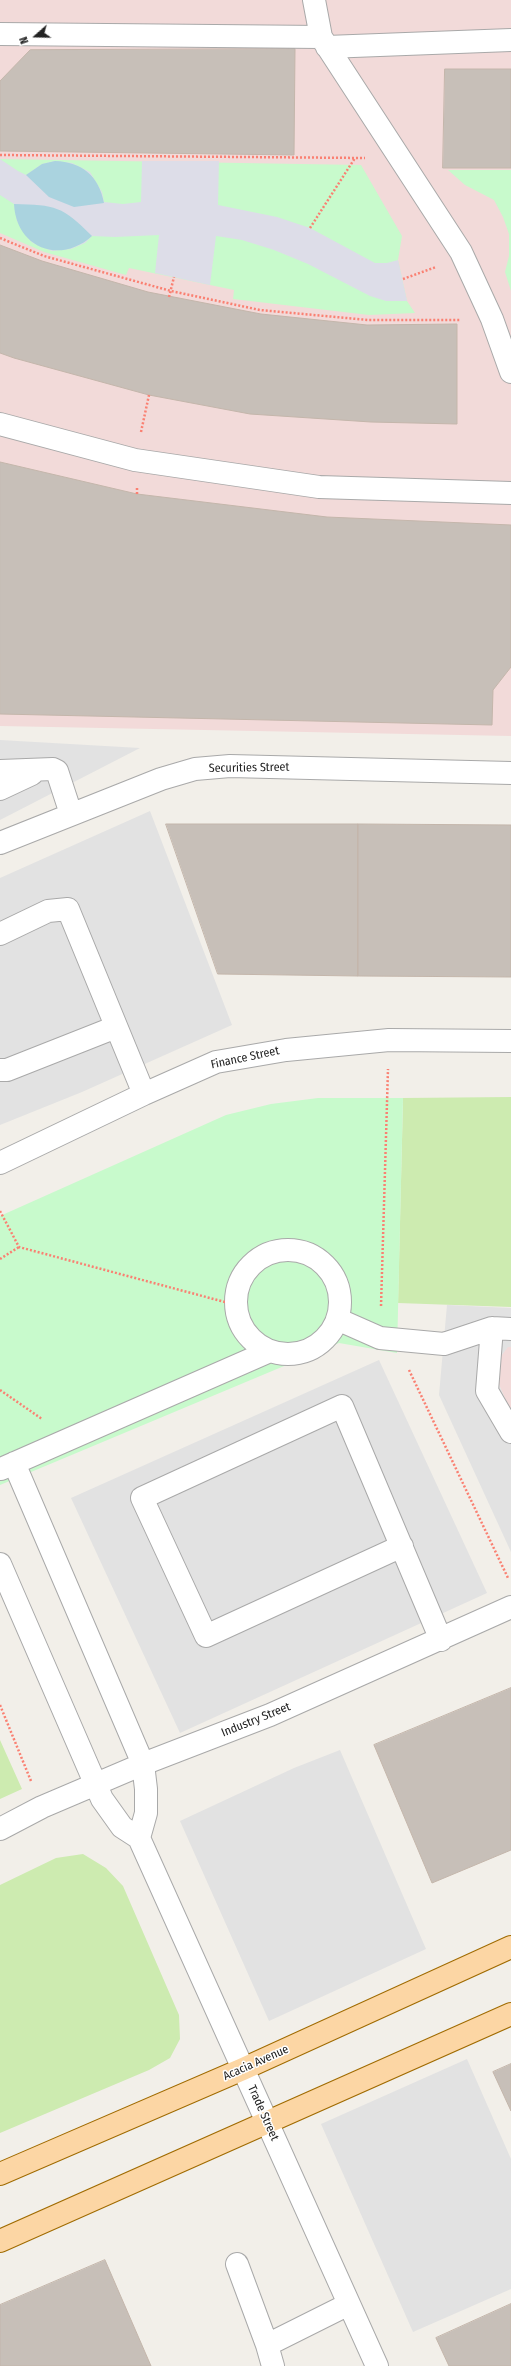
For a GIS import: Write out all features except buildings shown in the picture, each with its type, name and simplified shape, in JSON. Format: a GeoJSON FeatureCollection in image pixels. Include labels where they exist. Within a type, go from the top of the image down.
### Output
{"type":"FeatureCollection","features":[{"type":"Feature","properties":{"kind":"main road","name":"Acacia Avenue"},"geometry":{"type":"LineString","coordinates":[[0,2174],[243,2069],[511,1947]]}},
{"type":"Feature","properties":{"kind":"main road"},"geometry":{"type":"LineString","coordinates":[[0,2241],[267,2121],[511,2014]]}},
{"type":"Feature","properties":{"kind":"street"},"geometry":{"type":"LineString","coordinates":[[314,0],[324,42],[462,252],[501,318],[511,372]]}},
{"type":"Feature","properties":{"kind":"street"},"geometry":{"type":"LineString","coordinates":[[0,34],[324,42],[511,40]]}},
{"type":"Feature","properties":{"kind":"street"},"geometry":{"type":"LineString","coordinates":[[0,424],[135,460],[318,487],[511,493]]}},
{"type":"Feature","properties":{"kind":"street","name":"Securities Street"},"geometry":{"type":"LineString","coordinates":[[0,843],[161,779],[195,769],[214,767],[511,773]]}},
{"type":"Feature","properties":{"kind":"street"},"geometry":{"type":"LineString","coordinates":[[0,771],[53,769],[57,771],[71,814]]}},
{"type":"Feature","properties":{"kind":"street"},"geometry":{"type":"LineString","coordinates":[[0,789],[40,770]]}},
{"type":"Feature","properties":{"kind":"street"},"geometry":{"type":"LineString","coordinates":[[0,934],[48,911],[68,909],[144,1094]]}},
{"type":"Feature","properties":{"kind":"street"},"geometry":{"type":"LineString","coordinates":[[0,1070],[6,1070],[116,1027]]}},
{"type":"Feature","properties":{"kind":"street","name":"Finance Street"},"geometry":{"type":"LineString","coordinates":[[0,1163],[144,1094],[216,1062],[286,1050],[389,1040],[511,1041]]}},
{"type":"Feature","properties":{"kind":"street"},"geometry":{"type":"LineString","coordinates":[[301,1250],[327,1267],[336,1283],[340,1300],[337,1319],[330,1335],[316,1346],[299,1353],[284,1355],[270,1351],[251,1339],[240,1323],[236,1305],[238,1289],[245,1272],[256,1260],[270,1252],[301,1250]]}},
{"type":"Feature","properties":{"kind":"street"},"geometry":{"type":"LineString","coordinates":[[337,1319],[380,1338],[444,1344],[502,1328],[487,1392],[511,1432]]}},
{"type":"Feature","properties":{"kind":"street"},"geometry":{"type":"LineString","coordinates":[[0,1564],[97,1785],[102,1800],[122,1827],[139,1838],[146,1813],[146,1789],[143,1764],[7,1466],[77,1434],[270,1351]]}},
{"type":"Feature","properties":{"kind":"street"},"geometry":{"type":"LineString","coordinates":[[402,1546],[206,1636],[142,1498],[342,1406],[402,1546],[441,1640]]}},
{"type":"Feature","properties":{"kind":"street","name":"Industry Street"},"geometry":{"type":"LineString","coordinates":[[0,1829],[42,1807],[97,1785],[143,1764],[270,1715],[441,1640],[511,1607]]}},
{"type":"Feature","properties":{"kind":"street","name":"Trade Street"},"geometry":{"type":"LineString","coordinates":[[139,1838],[377,2366]]}},
{"type":"Feature","properties":{"kind":"street"},"geometry":{"type":"LineString","coordinates":[[237,2264],[267,2344],[273,2366]]}},
{"type":"Feature","properties":{"kind":"street"},"geometry":{"type":"LineString","coordinates":[[267,2344],[349,2304]]}},
{"type":"Feature","properties":{"kind":"path"},"geometry":{"type":"LineString","coordinates":[[0,155],[401,158]]}},
{"type":"Feature","properties":{"kind":"path"},"geometry":{"type":"LineString","coordinates":[[310,228],[355,158]]}},
{"type":"Feature","properties":{"kind":"path"},"geometry":{"type":"LineString","coordinates":[[0,238],[44,256],[171,290],[260,310],[368,320],[501,318]]}},
{"type":"Feature","properties":{"kind":"path"},"geometry":{"type":"LineString","coordinates":[[403,279],[434,268],[462,252]]}},
{"type":"Feature","properties":{"kind":"path"},"geometry":{"type":"LineString","coordinates":[[169,297],[174,277]]}},
{"type":"Feature","properties":{"kind":"path"},"geometry":{"type":"LineString","coordinates":[[0,1211],[19,1247],[236,1305]]}},
{"type":"Feature","properties":{"kind":"path"},"geometry":{"type":"LineString","coordinates":[[0,1259],[19,1247]]}},
{"type":"Feature","properties":{"kind":"path"},"geometry":{"type":"LineString","coordinates":[[0,1390],[35,1416],[77,1434]]}},
{"type":"Feature","properties":{"kind":"path"},"geometry":{"type":"LineString","coordinates":[[0,1705],[42,1807]]}},
{"type":"Feature","properties":{"kind":"shaded area"},"geometry":{"type":"Polygon","coordinates":[[[0,0],[511,0],[511,736],[0,726],[0,0]]]}},
{"type":"Feature","properties":{"kind":"shaded area"},"geometry":{"type":"Polygon","coordinates":[[[0,159],[26,175],[42,164],[55,161],[72,163],[90,172],[102,192],[104,202],[123,204],[141,202],[142,161],[219,161],[218,205],[277,217],[310,228],[375,263],[387,263],[398,260],[407,301],[386,301],[370,296],[308,264],[274,250],[242,240],[216,236],[210,285],[155,273],[159,235],[115,237],[92,236],[85,243],[71,249],[52,251],[33,243],[27,237],[17,221],[14,204],[0,195],[0,159]]]}},
{"type":"Feature","properties":{"kind":"shaded area"},"geometry":{"type":"Polygon","coordinates":[[[0,740],[140,748],[0,820],[0,740]]]}},
{"type":"Feature","properties":{"kind":"shaded area"},"geometry":{"type":"Polygon","coordinates":[[[150,811],[232,1025],[82,1092],[0,1125],[0,878],[150,811]]]}},
{"type":"Feature","properties":{"kind":"shaded area"},"geometry":{"type":"Polygon","coordinates":[[[447,1305],[511,1308],[511,1347],[508,1347],[492,1368],[511,1413],[511,1552],[439,1395],[447,1305]]]}},
{"type":"Feature","properties":{"kind":"shaded area"},"geometry":{"type":"Polygon","coordinates":[[[508,1346],[511,1347],[511,1413],[492,1368],[508,1346]]]}},
{"type":"Feature","properties":{"kind":"shaded area"},"geometry":{"type":"Polygon","coordinates":[[[379,1360],[487,1593],[180,1733],[71,1498],[379,1360]]]}},
{"type":"Feature","properties":{"kind":"shaded area"},"geometry":{"type":"Polygon","coordinates":[[[340,1750],[426,1949],[269,2021],[180,1821],[294,1768],[340,1750]]]}},
{"type":"Feature","properties":{"kind":"shaded area"},"geometry":{"type":"Polygon","coordinates":[[[467,2059],[511,2159],[511,2289],[413,2332],[321,2124],[467,2059]]]}},
{"type":"Feature","properties":{"kind":"green space"},"geometry":{"type":"Polygon","coordinates":[[[0,159],[361,165],[402,236],[398,260],[407,301],[415,313],[369,315],[233,299],[234,290],[129,268],[126,275],[44,252],[0,233],[0,159]]]}},
{"type":"Feature","properties":{"kind":"green space"},"geometry":{"type":"Polygon","coordinates":[[[448,170],[511,170],[511,291],[505,272],[509,256],[509,234],[503,217],[494,200],[465,185],[448,170]]]}},
{"type":"Feature","properties":{"kind":"green space"},"geometry":{"type":"Polygon","coordinates":[[[511,1097],[511,1307],[398,1303],[403,1098],[511,1097]]]}},
{"type":"Feature","properties":{"kind":"green space"},"geometry":{"type":"Polygon","coordinates":[[[318,1098],[403,1098],[397,1353],[339,1343],[0,1485],[0,1216],[226,1115],[271,1104],[318,1098]]]}},
{"type":"Feature","properties":{"kind":"green space"},"geometry":{"type":"Polygon","coordinates":[[[0,1740],[22,1789],[0,1799],[0,1740]]]}},
{"type":"Feature","properties":{"kind":"green space"},"geometry":{"type":"Polygon","coordinates":[[[83,1854],[106,1868],[123,1886],[179,2015],[180,2039],[170,2058],[149,2070],[0,2133],[0,1885],[56,1858],[83,1854]]]}},
{"type":"Feature","properties":{"kind":"water"},"geometry":{"type":"Polygon","coordinates":[[[55,161],[73,164],[88,172],[98,185],[102,193],[104,203],[74,207],[49,197],[26,175],[42,164],[55,161]]]}},
{"type":"Feature","properties":{"kind":"water"},"geometry":{"type":"Polygon","coordinates":[[[14,204],[40,205],[58,209],[73,218],[92,236],[80,245],[67,249],[54,250],[42,247],[31,241],[23,232],[17,219],[14,204]]]}}]}
